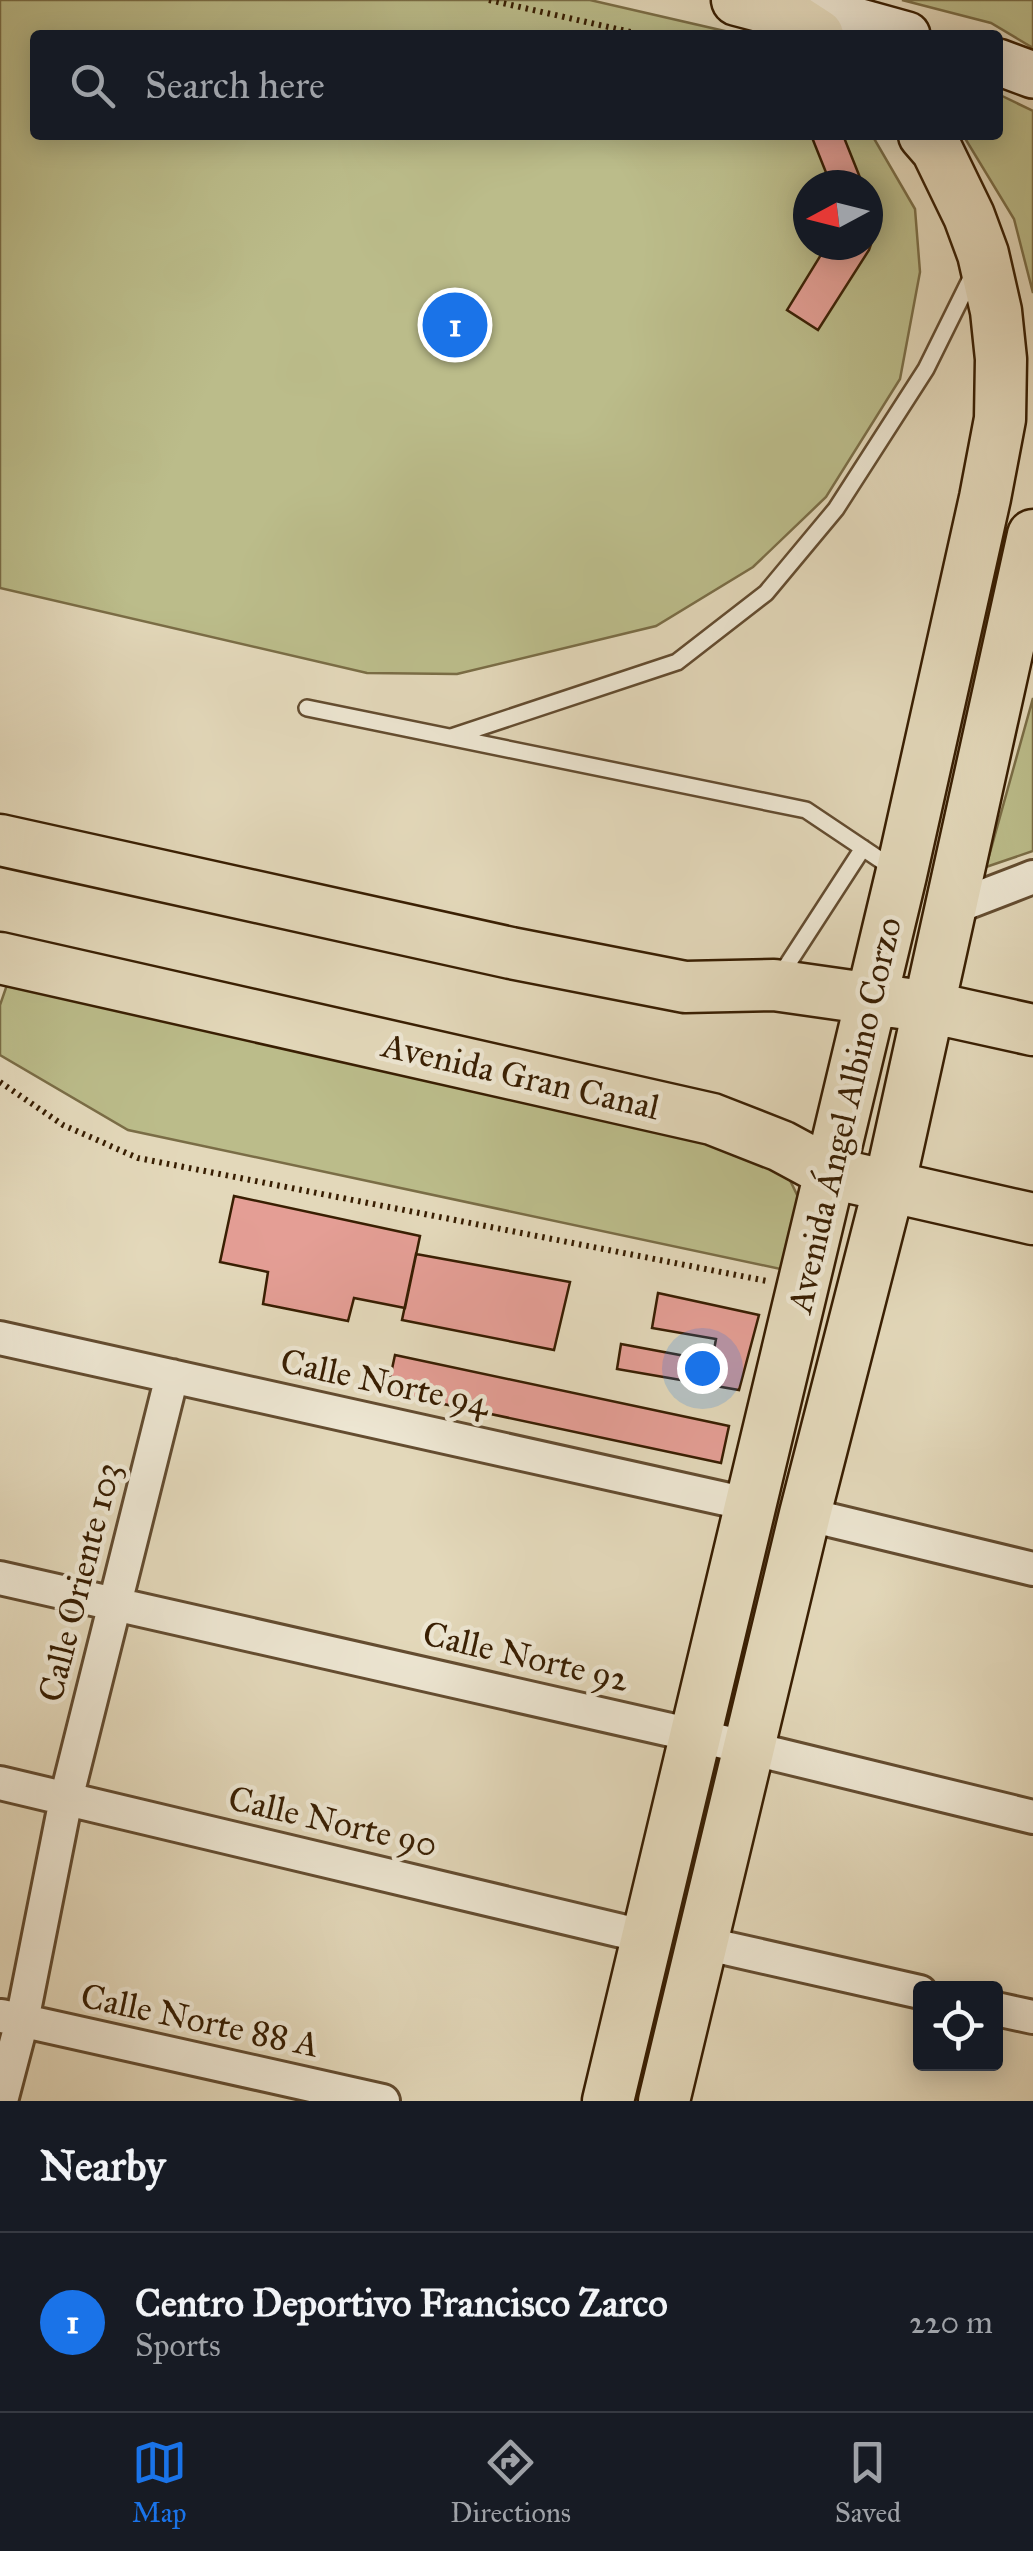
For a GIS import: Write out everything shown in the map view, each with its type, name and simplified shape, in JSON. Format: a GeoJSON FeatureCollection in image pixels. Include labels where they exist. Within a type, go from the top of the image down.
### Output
{"type":"FeatureCollection","features":[{"type":"Feature","properties":{"kind":"main road","name":"Avenida Ángel Albino Corzo"},"geometry":{"type":"LineString","coordinates":[[608,2101],[871,998],[882,861],[986,498],[1000,419],[1002,360],[996,311],[982,254],[969,216],[928,140]]}},
{"type":"Feature","properties":{"kind":"main road","name":"Avenida Ángel Albino Corzo"},"geometry":{"type":"LineString","coordinates":[[664,2101],[805,1514],[889,1187],[1033,535]]}},
{"type":"Feature","properties":{"kind":"main road"},"geometry":{"type":"LineString","coordinates":[[0,840],[492,949],[665,983],[774,985],[929,1007],[1033,1030]]}},
{"type":"Feature","properties":{"kind":"main road","name":"Avenida Gran Canal"},"geometry":{"type":"LineString","coordinates":[[0,958],[712,1119],[781,1146],[830,1173],[1033,1219]]}},
{"type":"Feature","properties":{"kind":"street"},"geometry":{"type":"LineString","coordinates":[[779,16],[842,17],[889,30]]}},
{"type":"Feature","properties":{"kind":"street"},"geometry":{"type":"LineString","coordinates":[[1003,64],[1033,75]]}},
{"type":"Feature","properties":{"kind":"street"},"geometry":{"type":"LineString","coordinates":[[950,909],[1033,877]]}},
{"type":"Feature","properties":{"kind":"street","name":"Calle Norte 94"},"geometry":{"type":"LineString","coordinates":[[0,1338],[752,1505]]}},
{"type":"Feature","properties":{"kind":"street","name":"Calle Oriente 103"},"geometry":{"type":"LineString","coordinates":[[0,2101],[11,2018],[172,1376]]}},
{"type":"Feature","properties":{"kind":"street"},"geometry":{"type":"LineString","coordinates":[[805,1514],[1033,1568]]}},
{"type":"Feature","properties":{"kind":"street","name":"Calle Norte 92"},"geometry":{"type":"LineString","coordinates":[[0,1578],[696,1735],[1033,1817]]}},
{"type":"Feature","properties":{"kind":"street","name":"Calle Norte 90"},"geometry":{"type":"LineString","coordinates":[[0,1784],[646,1937]]}},
{"type":"Feature","properties":{"kind":"street"},"geometry":{"type":"LineString","coordinates":[[703,1943],[913,1990]]}},
{"type":"Feature","properties":{"kind":"street"},"geometry":{"type":"LineString","coordinates":[[1003,2011],[1033,2017]]}},
{"type":"Feature","properties":{"kind":"street","name":"Calle Norte 88 A"},"geometry":{"type":"LineString","coordinates":[[11,2018],[383,2101]]}},
{"type":"Feature","properties":{"kind":"lane"},"geometry":{"type":"LineString","coordinates":[[452,737],[677,662],[766,593],[836,510],[926,369],[982,254]]}},
{"type":"Feature","properties":{"kind":"lane"},"geometry":{"type":"LineString","coordinates":[[307,708],[806,810],[882,861],[774,985]]}},
{"type":"Feature","properties":{"kind":"path"},"geometry":{"type":"LineString","coordinates":[[489,0],[622,30]]}},
{"type":"Feature","properties":{"kind":"path"},"geometry":{"type":"LineString","coordinates":[[0,1082],[63,1125],[138,1158],[804,1288]]}},
{"type":"Feature","properties":{"kind":"green space"},"geometry":{"type":"Polygon","coordinates":[[[0,0],[590,0],[720,30],[30,30],[30,140],[875,140],[915,209],[920,272],[900,379],[826,497],[753,567],[656,626],[457,674],[367,673],[0,588],[0,0]]]}},
{"type":"Feature","properties":{"kind":"green space"},"geometry":{"type":"Polygon","coordinates":[[[902,0],[1033,0],[1033,48],[991,23],[902,0]]]}},
{"type":"Feature","properties":{"kind":"green space"},"geometry":{"type":"Polygon","coordinates":[[[1003,96],[1033,111],[1033,293],[1014,219],[966,140],[1003,140],[1003,96]]]}},
{"type":"Feature","properties":{"kind":"green space"},"geometry":{"type":"Polygon","coordinates":[[[1033,698],[1033,851],[986,867],[1033,698]]]}},
{"type":"Feature","properties":{"kind":"green space"},"geometry":{"type":"Polygon","coordinates":[[[9,979],[731,1146],[786,1172],[800,1201],[790,1271],[128,1130],[0,1055],[0,1005],[9,979]]]}},
{"type":"Feature","properties":{"kind":"building"},"geometry":{"type":"Polygon","coordinates":[[[813,140],[845,140],[857,170],[825,170],[813,140]]]}},
{"type":"Feature","properties":{"kind":"building"},"geometry":{"type":"Polygon","coordinates":[[[818,260],[863,260],[818,330],[787,310],[818,260]]]}},
{"type":"Feature","properties":{"kind":"building"},"geometry":{"type":"Polygon","coordinates":[[[234,1196],[420,1236],[405,1308],[354,1298],[348,1321],[263,1304],[268,1272],[220,1262],[234,1196]]]}},
{"type":"Feature","properties":{"kind":"building"},"geometry":{"type":"Polygon","coordinates":[[[416,1254],[570,1282],[554,1350],[402,1320],[416,1254]]]}},
{"type":"Feature","properties":{"kind":"building"},"geometry":{"type":"Polygon","coordinates":[[[658,1293],[759,1315],[739,1390],[617,1369],[621,1344],[712,1361],[716,1339],[652,1328],[658,1293]]]}},
{"type":"Feature","properties":{"kind":"building"},"geometry":{"type":"Polygon","coordinates":[[[395,1355],[729,1426],[721,1463],[387,1392],[395,1355]]]}},
{"type":"Feature","properties":{"kind":"place","name":"Centro Deportivo Francisco Zarco"},"geometry":{"type":"Point","coordinates":[455,325]}}]}
